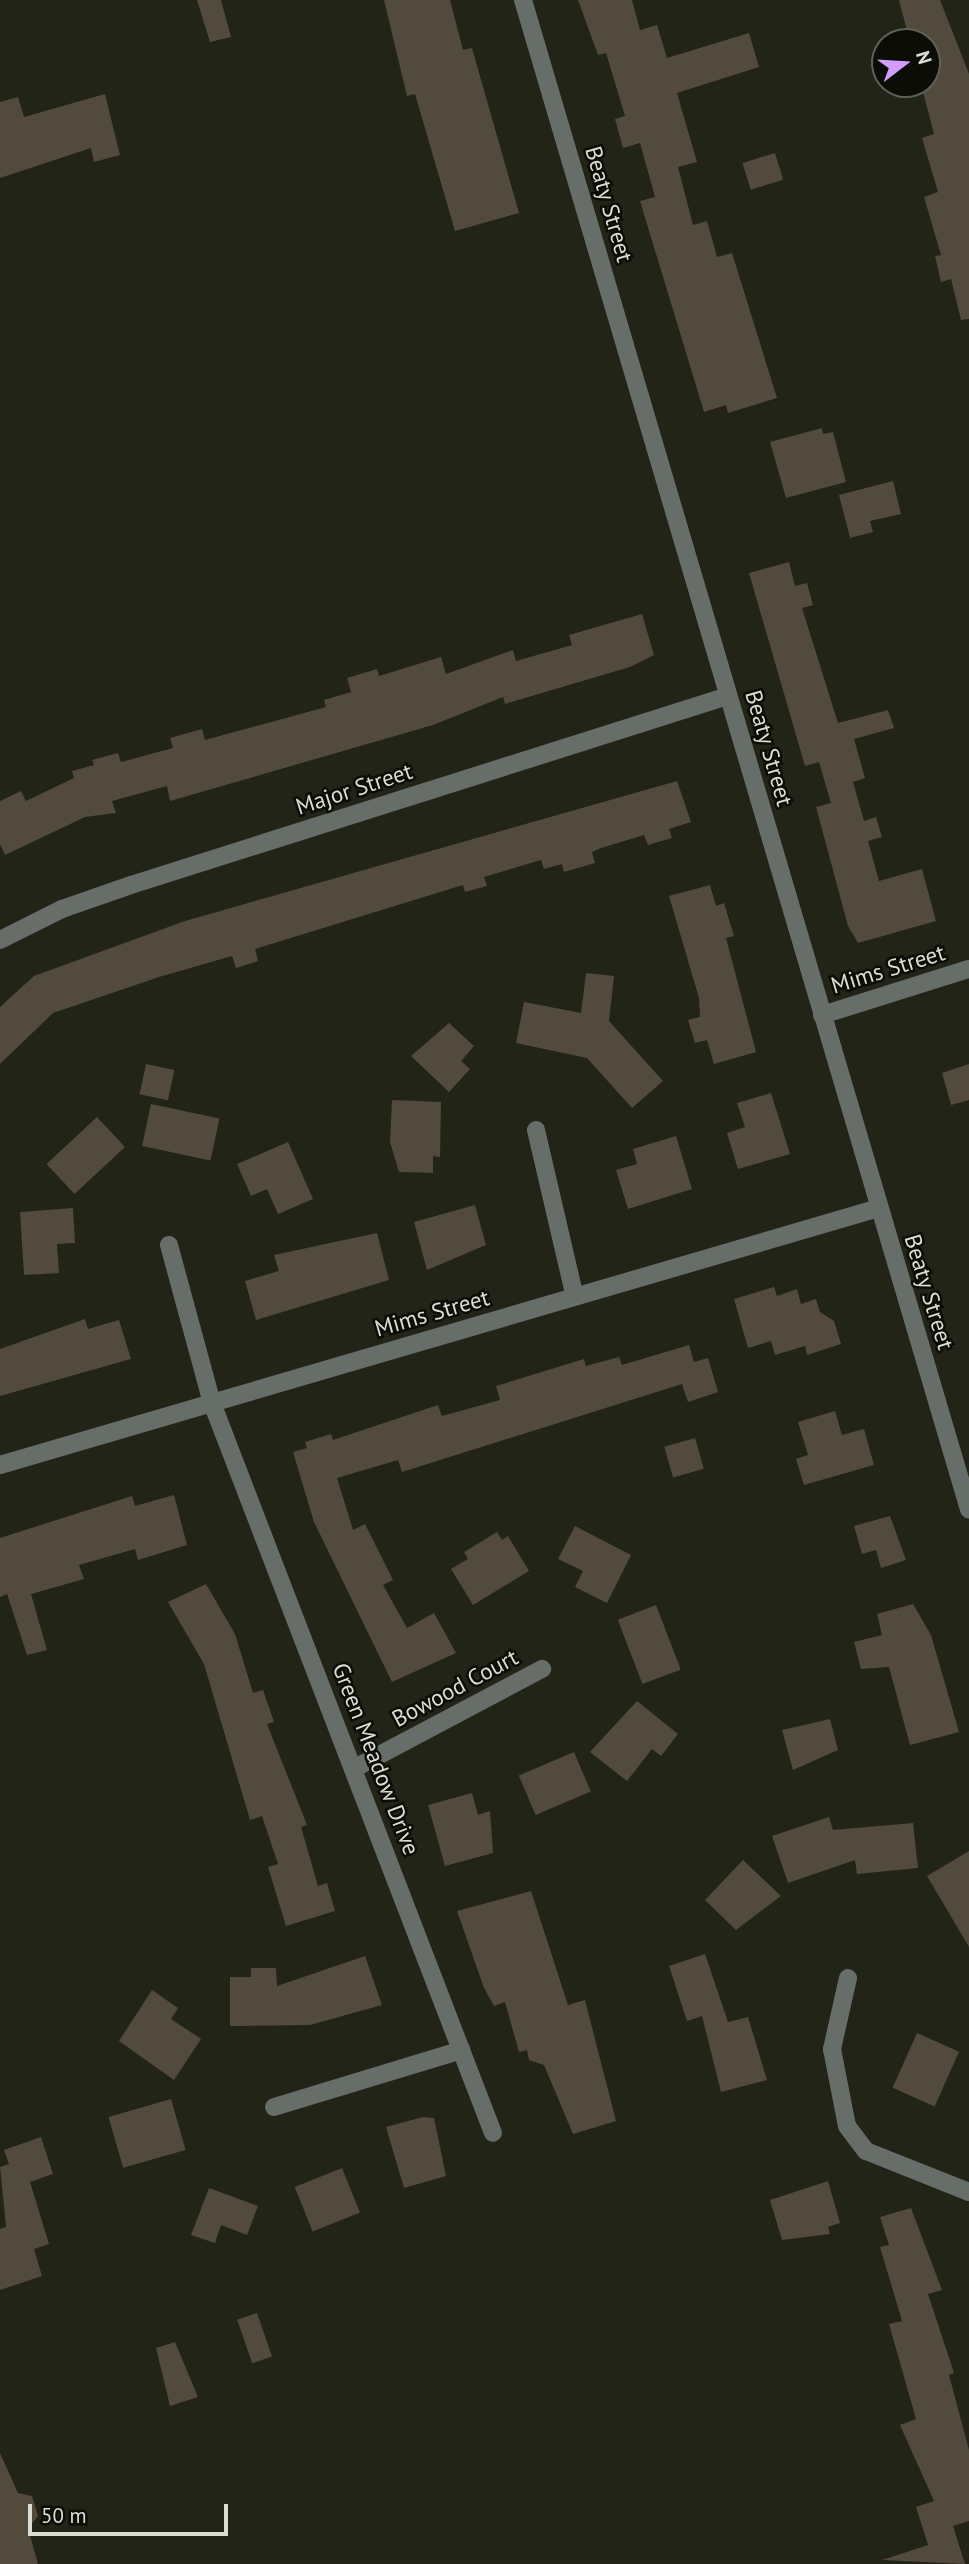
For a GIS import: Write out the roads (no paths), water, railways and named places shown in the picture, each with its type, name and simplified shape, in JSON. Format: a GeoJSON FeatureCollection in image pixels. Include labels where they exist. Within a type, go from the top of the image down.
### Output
{"type":"FeatureCollection","features":[{"type":"Feature","properties":{"kind":"street","name":"Beaty Street"},"geometry":{"type":"LineString","coordinates":[[523,0],[969,1510]]}},
{"type":"Feature","properties":{"kind":"street","name":"Major Street"},"geometry":{"type":"LineString","coordinates":[[0,940],[62,909],[131,885],[728,696]]}},
{"type":"Feature","properties":{"kind":"street","name":"Mims Street"},"geometry":{"type":"LineString","coordinates":[[822,1015],[969,969]]}},
{"type":"Feature","properties":{"kind":"street"},"geometry":{"type":"LineString","coordinates":[[536,1129],[575,1297]]}},
{"type":"Feature","properties":{"kind":"street","name":"Mims Street"},"geometry":{"type":"LineString","coordinates":[[0,1465],[879,1208]]}},
{"type":"Feature","properties":{"kind":"street","name":"Green Meadow Drive"},"geometry":{"type":"LineString","coordinates":[[169,1245],[212,1403],[494,2133]]}},
{"type":"Feature","properties":{"kind":"street","name":"Bowood Court"},"geometry":{"type":"LineString","coordinates":[[353,1769],[542,1669]]}},
{"type":"Feature","properties":{"kind":"street"},"geometry":{"type":"LineString","coordinates":[[848,1978],[832,2049],[846,2126],[866,2151],[969,2192]]}},
{"type":"Feature","properties":{"kind":"street"},"geometry":{"type":"LineString","coordinates":[[274,2107],[461,2050]]}}]}
